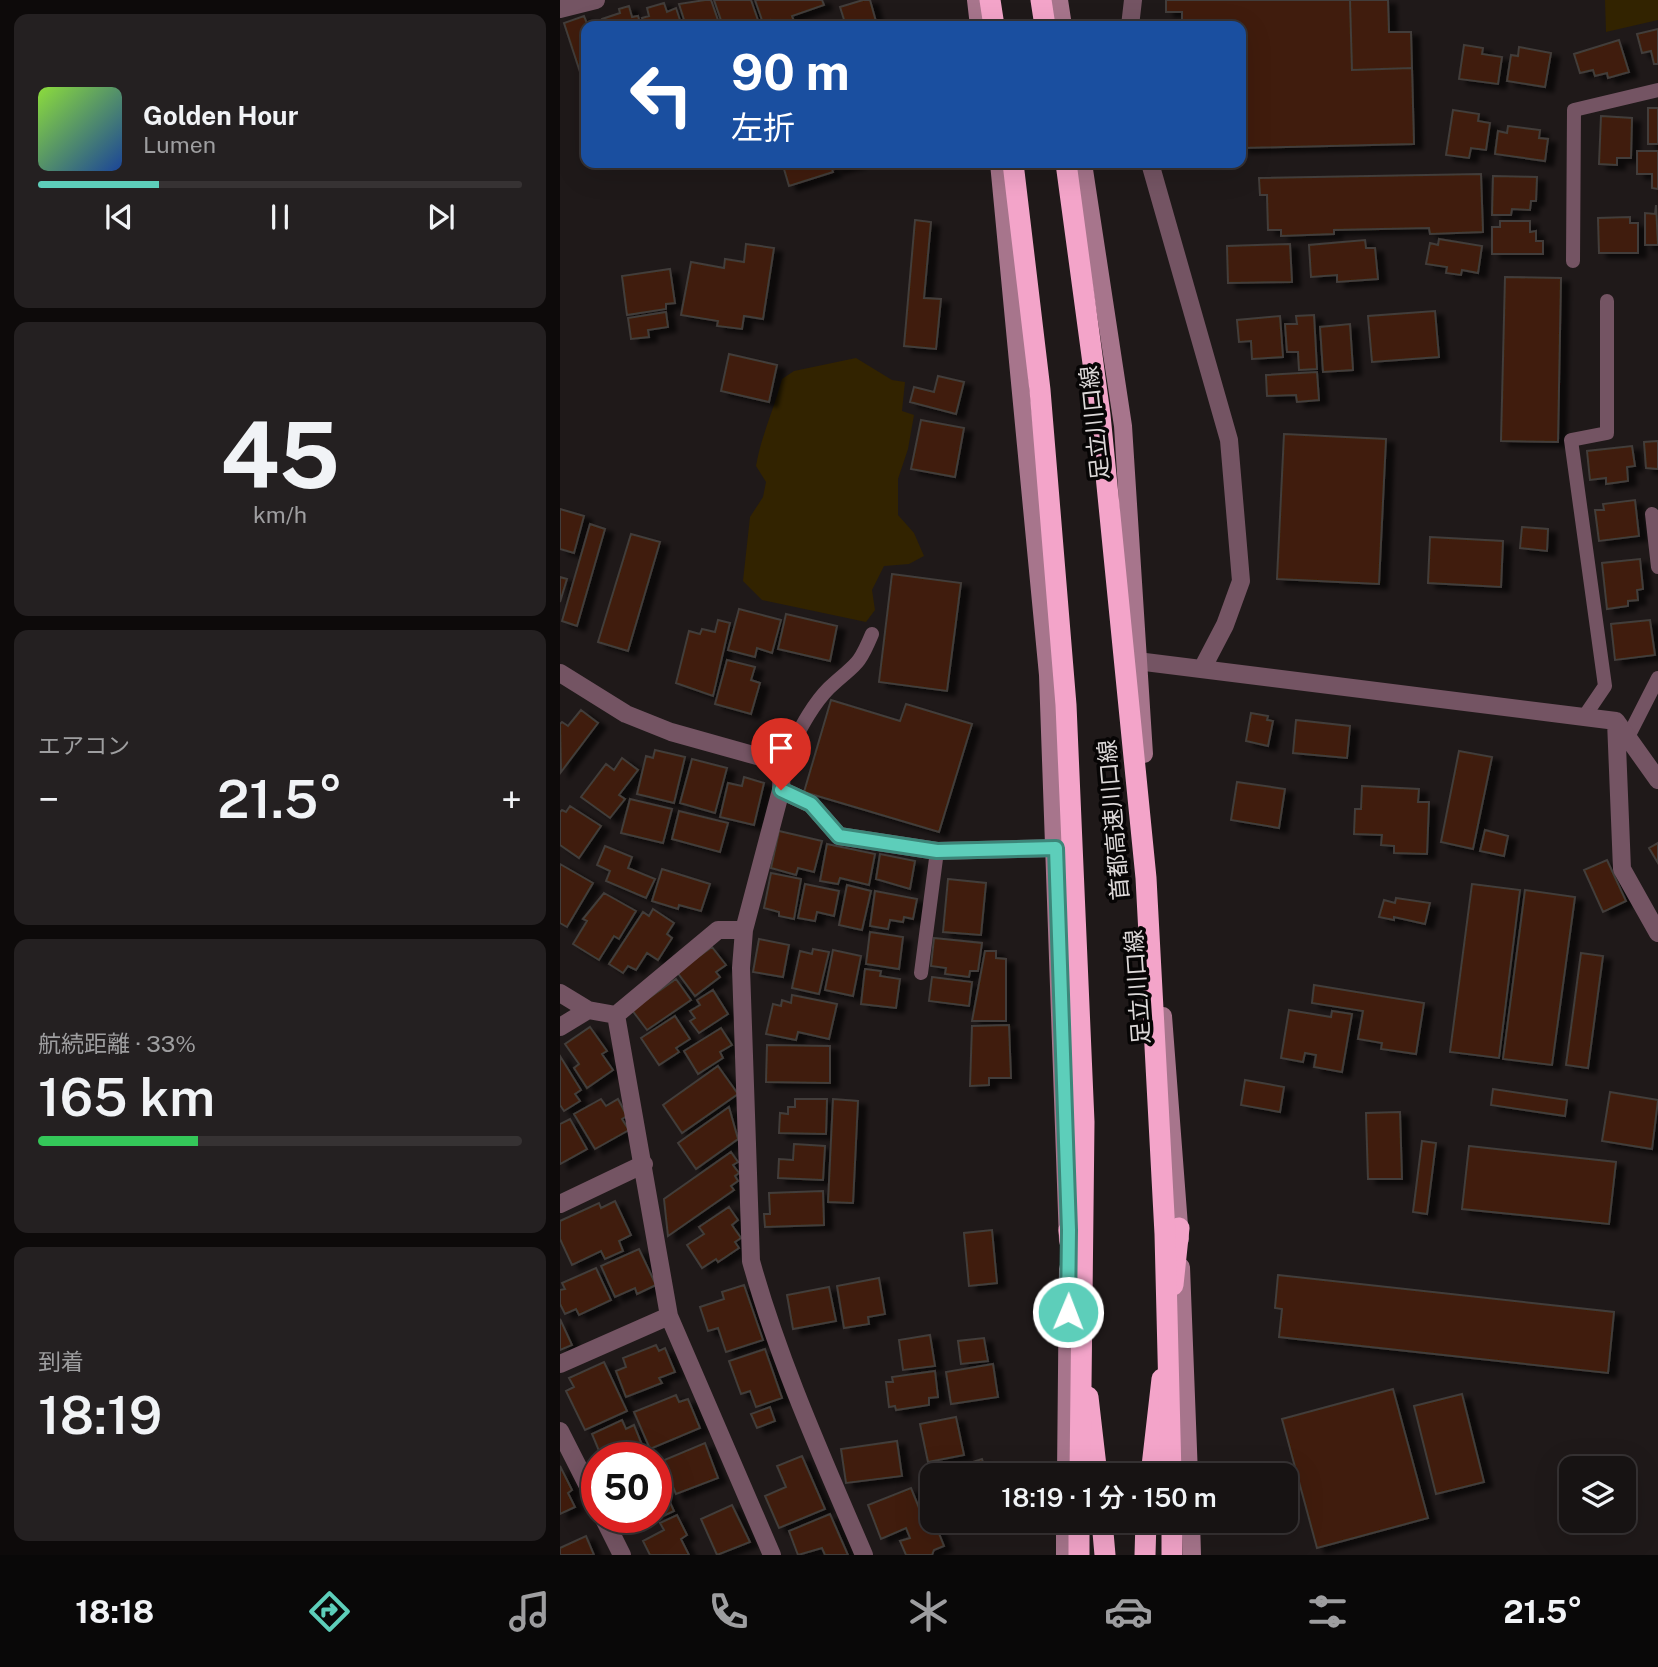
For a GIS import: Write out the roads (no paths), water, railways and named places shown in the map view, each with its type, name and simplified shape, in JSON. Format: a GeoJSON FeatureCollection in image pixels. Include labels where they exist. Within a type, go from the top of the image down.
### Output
{"type":"FeatureCollection","features":[{"type":"Feature","properties":{"kind":"highway"},"geometry":{"type":"LineString","coordinates":[[990,0],[993,21]]}},
{"type":"Feature","properties":{"kind":"highway"},"geometry":{"type":"LineString","coordinates":[[1041,0],[1044,21]]}},
{"type":"Feature","properties":{"kind":"highway","name":"首都高速川口線"},"geometry":{"type":"LineString","coordinates":[[1014,168],[1040,390],[1066,705],[1084,1122],[1080,1463]]}},
{"type":"Feature","properties":{"kind":"highway","name":"首都高速川口線"},"geometry":{"type":"LineString","coordinates":[[1067,168],[1100,415],[1146,878],[1165,1234],[1171,1463]]}},
{"type":"Feature","properties":{"kind":"highway"},"geometry":{"type":"LineString","coordinates":[[1152,1463],[1179,1228]]}},
{"type":"Feature","properties":{"kind":"highway"},"geometry":{"type":"LineString","coordinates":[[1069,1230],[1096,1463]]}},
{"type":"Feature","properties":{"kind":"highway"},"geometry":{"type":"LineString","coordinates":[[1079,1533],[1079,1555]]}},
{"type":"Feature","properties":{"kind":"highway"},"geometry":{"type":"LineString","coordinates":[[1103,1533],[1105,1555]]}},
{"type":"Feature","properties":{"kind":"highway"},"geometry":{"type":"LineString","coordinates":[[1145,1555],[1146,1533]]}},
{"type":"Feature","properties":{"kind":"highway"},"geometry":{"type":"LineString","coordinates":[[1172,1533],[1172,1555]]}},
{"type":"Feature","properties":{"kind":"main road"},"geometry":{"type":"LineString","coordinates":[[976,0],[978,21]]}},
{"type":"Feature","properties":{"kind":"main road"},"geometry":{"type":"LineString","coordinates":[[1059,0],[1062,21]]}},
{"type":"Feature","properties":{"kind":"main road"},"geometry":{"type":"LineString","coordinates":[[999,168],[1048,675],[1069,1230],[1066,1463]]}},
{"type":"Feature","properties":{"kind":"main road","name":"足立川口線"},"geometry":{"type":"LineString","coordinates":[[1084,168],[1122,426],[1179,1228],[1189,1463]]}},
{"type":"Feature","properties":{"kind":"main road"},"geometry":{"type":"LineString","coordinates":[[1065,1533],[1065,1555]]}},
{"type":"Feature","properties":{"kind":"main road"},"geometry":{"type":"LineString","coordinates":[[1191,1533],[1192,1555]]}},
{"type":"Feature","properties":{"kind":"street"},"geometry":{"type":"LineString","coordinates":[[560,9],[596,0]]}},
{"type":"Feature","properties":{"kind":"street"},"geometry":{"type":"LineString","coordinates":[[1131,21],[1133,0]]}},
{"type":"Feature","properties":{"kind":"street"},"geometry":{"type":"LineString","coordinates":[[1151,168],[1229,440],[1233,475],[1241,581],[1225,625],[1202,669]]}},
{"type":"Feature","properties":{"kind":"street"},"geometry":{"type":"LineString","coordinates":[[1137,661],[1616,722],[1629,735],[1658,780]]}},
{"type":"Feature","properties":{"kind":"street"},"geometry":{"type":"LineString","coordinates":[[560,673],[626,715],[671,732],[782,763],[781,790],[744,930],[741,968],[751,1261],[761,1296],[819,1450],[864,1555]]}},
{"type":"Feature","properties":{"kind":"street"},"geometry":{"type":"LineString","coordinates":[[1616,722],[1622,869],[1658,933]]}},
{"type":"Feature","properties":{"kind":"street"},"geometry":{"type":"LineString","coordinates":[[781,790],[811,804],[839,836],[937,851],[1056,848]]}},
{"type":"Feature","properties":{"kind":"street"},"geometry":{"type":"LineString","coordinates":[[615,1015],[718,930],[744,930]]}},
{"type":"Feature","properties":{"kind":"street"},"geometry":{"type":"LineString","coordinates":[[560,993],[588,1010],[615,1015]]}},
{"type":"Feature","properties":{"kind":"street"},"geometry":{"type":"LineString","coordinates":[[560,1027],[588,1010]]}},
{"type":"Feature","properties":{"kind":"street"},"geometry":{"type":"LineString","coordinates":[[615,1015],[644,1164],[669,1317],[772,1555]]}},
{"type":"Feature","properties":{"kind":"street"},"geometry":{"type":"LineString","coordinates":[[560,1205],[644,1164]]}},
{"type":"Feature","properties":{"kind":"street"},"geometry":{"type":"LineString","coordinates":[[560,1364],[669,1317]]}},
{"type":"Feature","properties":{"kind":"street"},"geometry":{"type":"LineString","coordinates":[[560,1431],[581,1472]]}},
{"type":"Feature","properties":{"kind":"street"},"geometry":{"type":"LineString","coordinates":[[611,1533],[622,1555]]}},
{"type":"Feature","properties":{"kind":"lane"},"geometry":{"type":"LineString","coordinates":[[1573,261],[1574,110],[1658,90]]}},
{"type":"Feature","properties":{"kind":"lane"},"geometry":{"type":"LineString","coordinates":[[1584,717],[1605,686],[1571,440],[1607,433],[1607,301]]}},
{"type":"Feature","properties":{"kind":"lane"},"geometry":{"type":"LineString","coordinates":[[1652,514],[1658,567]]}},
{"type":"Feature","properties":{"kind":"lane"},"geometry":{"type":"LineString","coordinates":[[782,763],[807,718],[829,689],[861,662],[872,634]]}},
{"type":"Feature","properties":{"kind":"lane"},"geometry":{"type":"LineString","coordinates":[[1629,735],[1658,678]]}},
{"type":"Feature","properties":{"kind":"lane"},"geometry":{"type":"LineString","coordinates":[[921,974],[937,851]]}}]}
